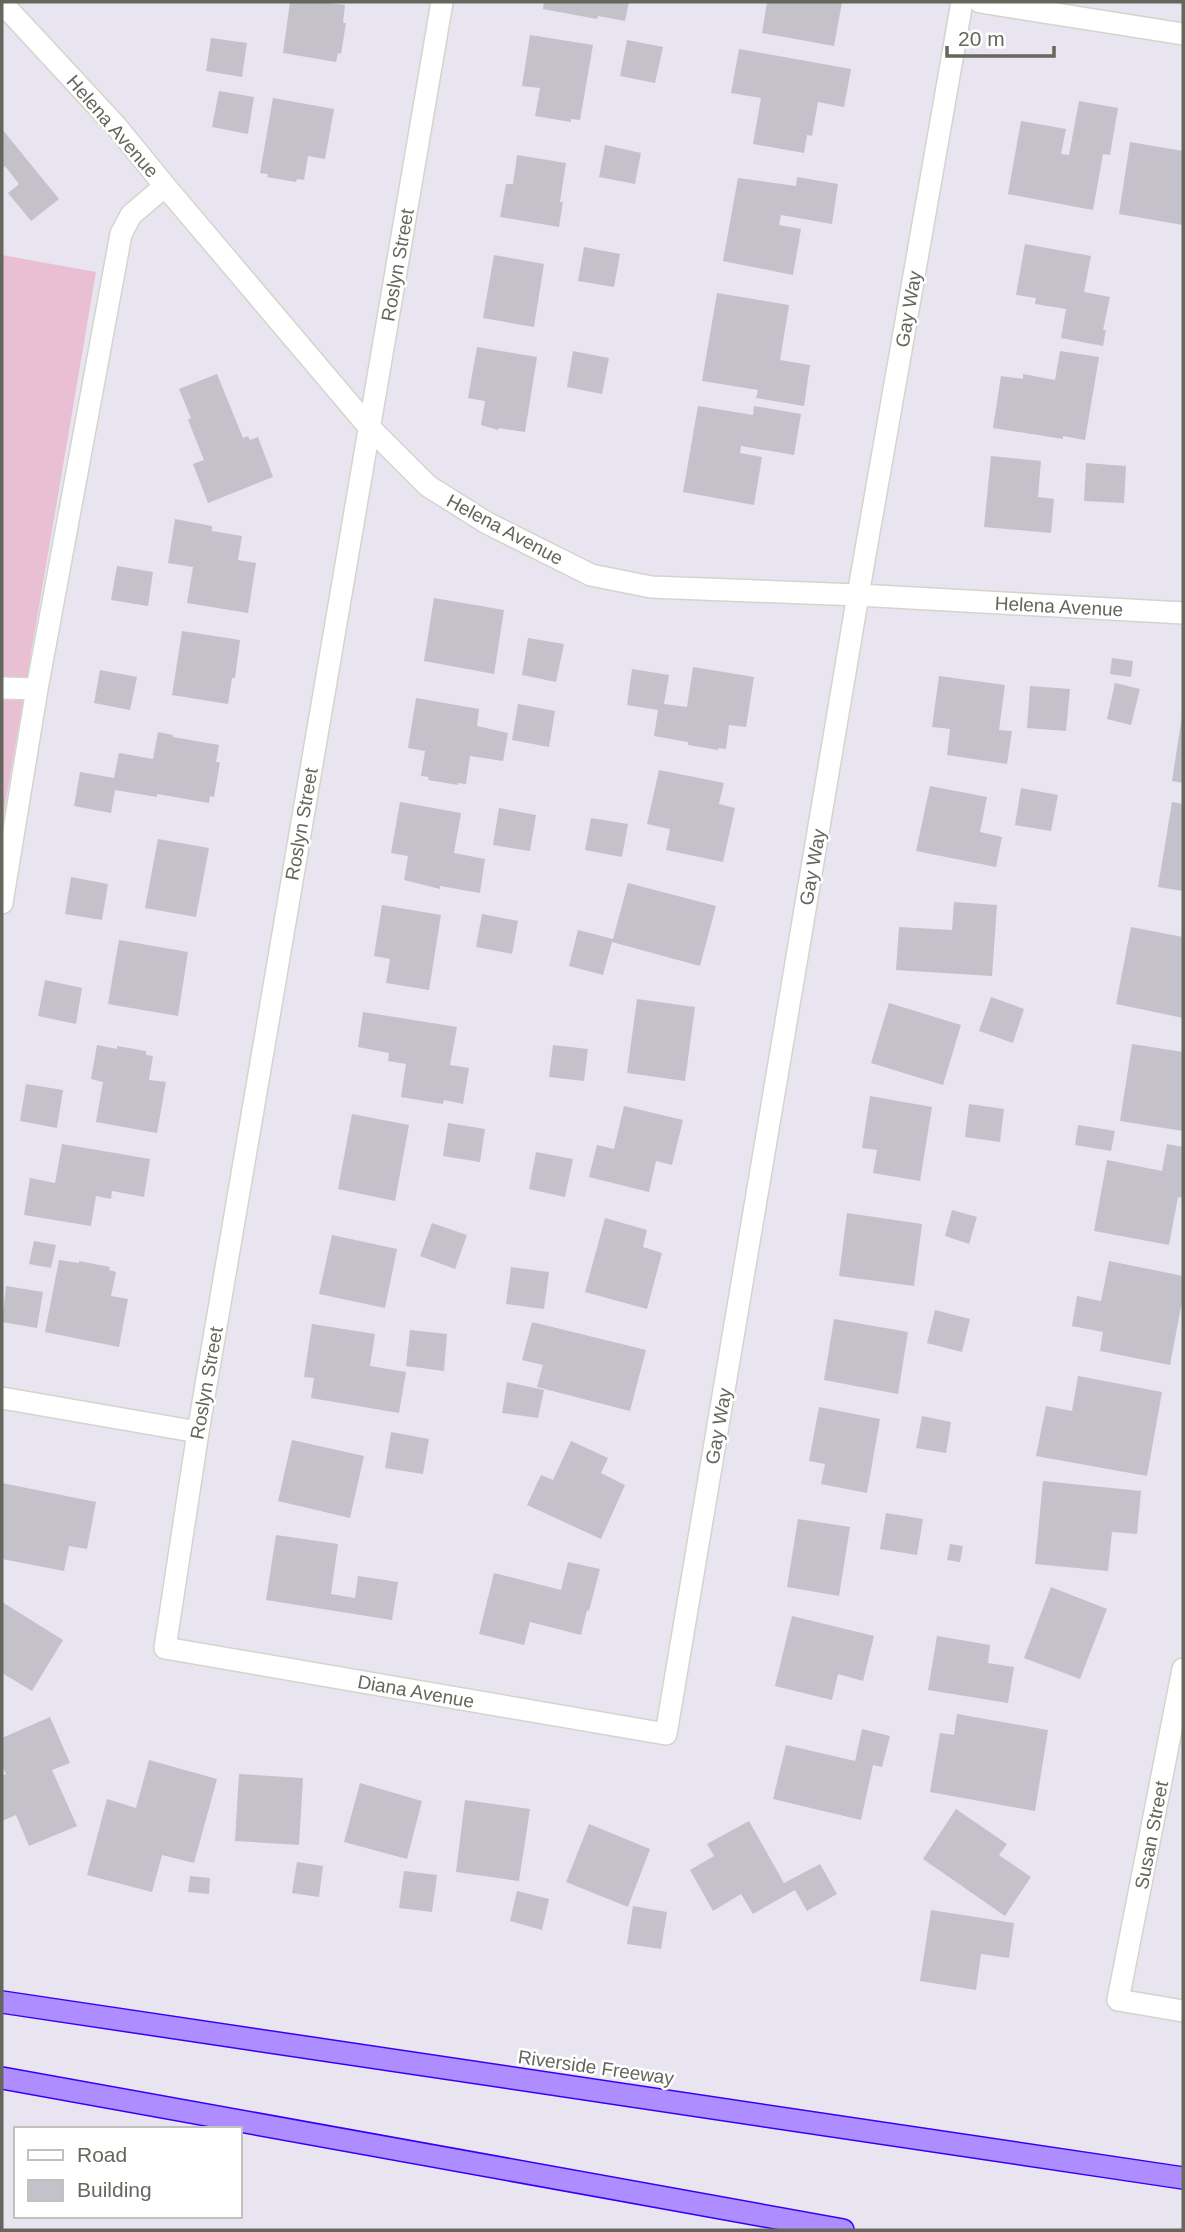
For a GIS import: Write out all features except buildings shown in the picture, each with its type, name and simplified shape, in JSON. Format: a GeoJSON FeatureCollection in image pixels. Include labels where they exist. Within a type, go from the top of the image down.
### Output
{"type":"FeatureCollection","features":[{"type":"Feature","properties":{"kind":"highway","name":"Riverside Freeway"},"geometry":{"type":"LineString","coordinates":[[2,2002],[1183,2178]]}},
{"type":"Feature","properties":{"kind":"highway"},"geometry":{"type":"LineString","coordinates":[[2,2078],[843,2230]]}},
{"type":"Feature","properties":{"kind":"street","name":"Roslyn Street"},"geometry":{"type":"LineString","coordinates":[[165,1648],[198,1432],[442,2]]}},
{"type":"Feature","properties":{"kind":"street","name":"Gay Way"},"geometry":{"type":"LineString","coordinates":[[666,1734],[858,595],[962,2]]}},
{"type":"Feature","properties":{"kind":"street"},"geometry":{"type":"LineString","coordinates":[[980,2],[1183,34]]}},
{"type":"Feature","properties":{"kind":"street","name":"Helena Avenue"},"geometry":{"type":"LineString","coordinates":[[2,4],[116,125],[369,427],[428,486],[487,523],[591,575],[651,587],[1183,612]]}},
{"type":"Feature","properties":{"kind":"street"},"geometry":{"type":"LineString","coordinates":[[2,903],[37,689],[121,234],[131,215],[165,186]]}},
{"type":"Feature","properties":{"kind":"street"},"geometry":{"type":"LineString","coordinates":[[2,688],[37,689]]}},
{"type":"Feature","properties":{"kind":"street"},"geometry":{"type":"LineString","coordinates":[[2,1398],[198,1432]]}},
{"type":"Feature","properties":{"kind":"street","name":"Diana Avenue"},"geometry":{"type":"LineString","coordinates":[[165,1648],[666,1734]]}},
{"type":"Feature","properties":{"kind":"street","name":"Susan Street"},"geometry":{"type":"LineString","coordinates":[[1183,1669],[1118,2000],[1183,2011]]}},
{"type":"Feature","properties":{"kind":"shaded area"},"geometry":{"type":"Polygon","coordinates":[[[2,255],[96,272],[2,824],[2,255]]]}}]}
